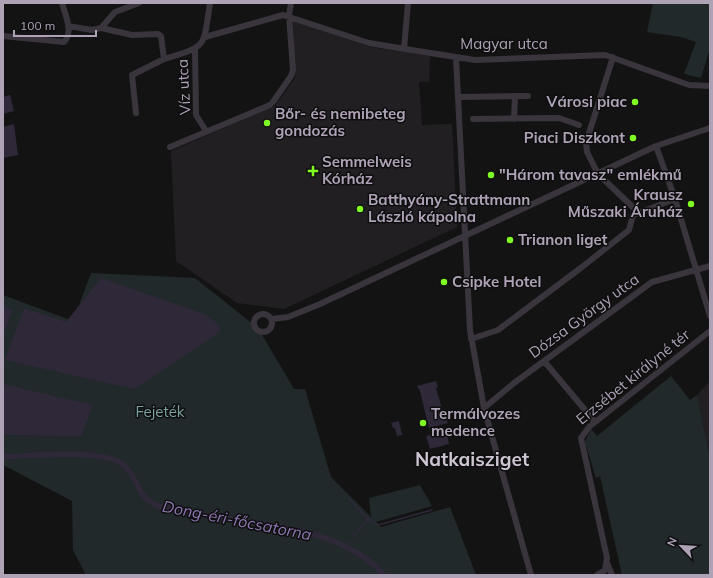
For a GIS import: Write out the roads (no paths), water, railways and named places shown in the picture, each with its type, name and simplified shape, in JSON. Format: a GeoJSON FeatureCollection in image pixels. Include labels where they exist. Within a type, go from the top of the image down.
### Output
{"type":"FeatureCollection","features":[{"type":"Feature","properties":{"kind":"street"},"geometry":{"type":"LineString","coordinates":[[3,36],[62,43],[67,38],[68,26],[62,3]]}},
{"type":"Feature","properties":{"kind":"street"},"geometry":{"type":"LineString","coordinates":[[101,28],[115,12],[139,3]]}},
{"type":"Feature","properties":{"kind":"street"},"geometry":{"type":"LineString","coordinates":[[136,113],[132,75],[164,59],[195,50],[205,37],[210,3]]}},
{"type":"Feature","properties":{"kind":"street"},"geometry":{"type":"LineString","coordinates":[[206,131],[270,105],[291,76],[293,70],[289,15],[291,3]]}},
{"type":"Feature","properties":{"kind":"street"},"geometry":{"type":"LineString","coordinates":[[404,49],[408,3]]}},
{"type":"Feature","properties":{"kind":"street"},"geometry":{"type":"LineString","coordinates":[[205,37],[279,15],[289,15]]}},
{"type":"Feature","properties":{"kind":"street","name":"Magyar utca"},"geometry":{"type":"LineString","coordinates":[[289,15],[370,43],[456,58],[505,60],[593,54],[613,57],[689,84],[710,86]]}},
{"type":"Feature","properties":{"kind":"street"},"geometry":{"type":"LineString","coordinates":[[68,26],[92,30],[101,28],[132,35],[160,35],[163,39],[164,59]]}},
{"type":"Feature","properties":{"kind":"street","name":"Víz utca"},"geometry":{"type":"LineString","coordinates":[[170,147],[206,131],[196,115],[195,50]]}},
{"type":"Feature","properties":{"kind":"street"},"geometry":{"type":"LineString","coordinates":[[613,57],[586,144],[587,152],[598,174],[638,212]]}},
{"type":"Feature","properties":{"kind":"street"},"geometry":{"type":"LineString","coordinates":[[456,58],[468,318],[471,339],[484,408],[531,575]]}},
{"type":"Feature","properties":{"kind":"street"},"geometry":{"type":"LineString","coordinates":[[514,119],[515,96]]}},
{"type":"Feature","properties":{"kind":"street"},"geometry":{"type":"LineString","coordinates":[[459,97],[528,96]]}},
{"type":"Feature","properties":{"kind":"street"},"geometry":{"type":"LineString","coordinates":[[473,119],[559,118],[579,125]]}},
{"type":"Feature","properties":{"kind":"street"},"geometry":{"type":"LineString","coordinates":[[272,319],[288,317],[315,306],[465,238],[656,146],[710,128]]}},
{"type":"Feature","properties":{"kind":"street"},"geometry":{"type":"LineString","coordinates":[[656,146],[675,199],[710,316]]}},
{"type":"Feature","properties":{"kind":"street"},"geometry":{"type":"LineString","coordinates":[[471,339],[498,330],[582,267],[629,230],[633,215],[675,199]]}},
{"type":"Feature","properties":{"kind":"street","name":"Dózsa György utca"},"geometry":{"type":"LineString","coordinates":[[484,408],[544,361],[652,282],[710,266]]}},
{"type":"Feature","properties":{"kind":"street","name":"Erzsébet királyné tér"},"geometry":{"type":"LineString","coordinates":[[612,575],[607,564],[580,441],[583,434],[594,422],[710,331]]}},
{"type":"Feature","properties":{"kind":"street"},"geometry":{"type":"LineString","coordinates":[[544,361],[594,422]]}},
{"type":"Feature","properties":{"kind":"street"},"geometry":{"type":"LineString","coordinates":[[597,575],[605,570],[607,564]]}},
{"type":"Feature","properties":{"kind":"waterway","name":"Dong-éri-főcsatorna"},"geometry":{"type":"LineString","coordinates":[[3,457],[67,454],[101,456],[114,460],[124,465],[129,470],[144,496],[156,505],[184,512],[278,526],[309,533],[338,543],[363,556],[384,575]]}},
{"type":"Feature","properties":{"kind":"waterway"},"geometry":{"type":"LineString","coordinates":[[348,498],[368,519]]}},
{"type":"Feature","properties":{"kind":"waterway"},"geometry":{"type":"LineString","coordinates":[[353,537],[368,519],[378,525],[432,510]]}},
{"type":"Feature","properties":{"kind":"waterway","name":"Dong-éri-főcsatorna"},"geometry":{"type":"LineString","coordinates":[[345,546],[348,542]]}},
{"type":"Feature","properties":{"kind":"place","name":"Városi piac"},"geometry":{"type":"Point","coordinates":[635,102]}},
{"type":"Feature","properties":{"kind":"place","name":"Bőr- és nemibeteg gondozás"},"geometry":{"type":"Point","coordinates":[267,123]}},
{"type":"Feature","properties":{"kind":"place","name":"Piaci Diszkont"},"geometry":{"type":"Point","coordinates":[633,138]}},
{"type":"Feature","properties":{"kind":"place","name":"Semmelweis Kórház"},"geometry":{"type":"Point","coordinates":[313,171]}},
{"type":"Feature","properties":{"kind":"place","name":"\"Három tavasz\" emlékmű"},"geometry":{"type":"Point","coordinates":[491,175]}},
{"type":"Feature","properties":{"kind":"place","name":"Krausz Műszaki Áruház"},"geometry":{"type":"Point","coordinates":[691,204]}},
{"type":"Feature","properties":{"kind":"place","name":"Batthyány-Strattmann László kápolna"},"geometry":{"type":"Point","coordinates":[360,209]}},
{"type":"Feature","properties":{"kind":"place","name":"Trianon liget"},"geometry":{"type":"Point","coordinates":[510,240]}},
{"type":"Feature","properties":{"kind":"place","name":"Csipke Hotel"},"geometry":{"type":"Point","coordinates":[444,282]}},
{"type":"Feature","properties":{"kind":"place","name":"Termálvozes medence"},"geometry":{"type":"Point","coordinates":[423,423]}},
{"type":"Feature","properties":{"kind":"district","name":"Natkaisziget"},"geometry":{"type":"Point","coordinates":[472,459]}},
{"type":"Feature","properties":{"kind":"park label","name":"Fejeték"},"geometry":{"type":"Point","coordinates":[160,412]}}]}
